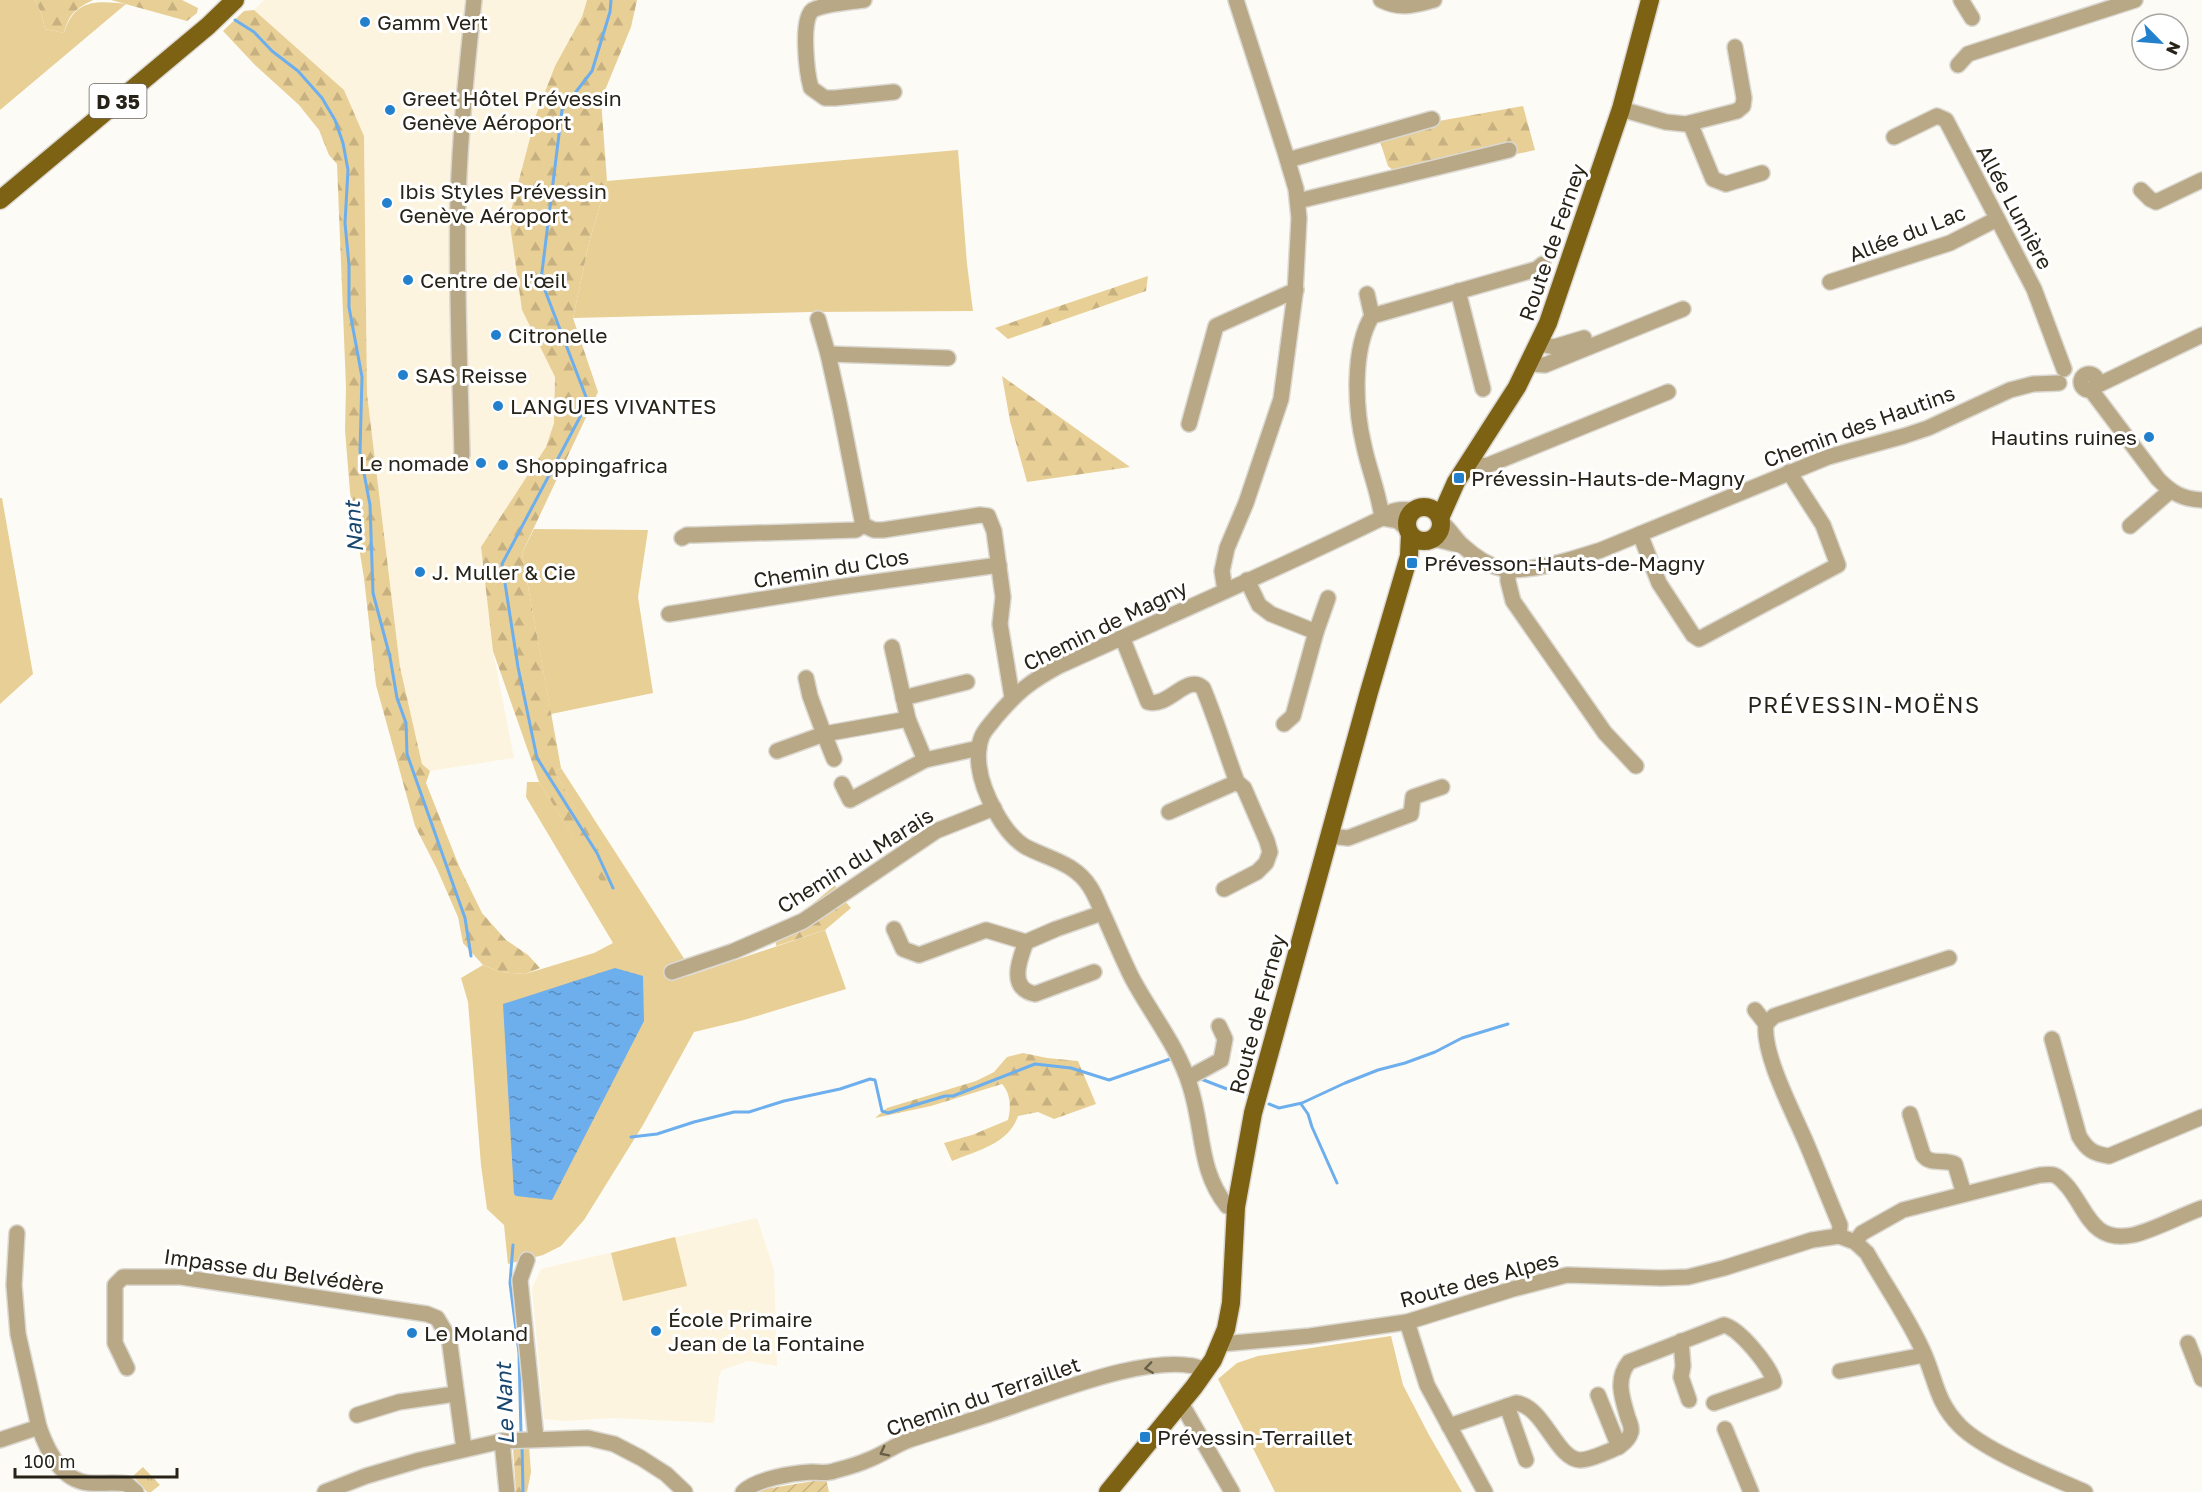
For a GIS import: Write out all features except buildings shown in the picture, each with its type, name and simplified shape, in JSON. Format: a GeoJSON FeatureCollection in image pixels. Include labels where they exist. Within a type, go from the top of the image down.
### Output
{"type":"FeatureCollection","features":[{"type":"Feature","properties":{"kind":"main road","name":"D 35"},"geometry":{"type":"LineString","coordinates":[[0,200],[208,26],[235,0]]}},
{"type":"Feature","properties":{"kind":"main road","name":"Route de Ferney"},"geometry":{"type":"LineString","coordinates":[[1441,520],[1456,482],[1540,344],[1566,276],[1621,109],[1650,0]]}},
{"type":"Feature","properties":{"kind":"main road","name":"Route de Ferney"},"geometry":{"type":"LineString","coordinates":[[1419,508],[1456,482]]}},
{"type":"Feature","properties":{"kind":"main road"},"geometry":{"type":"LineString","coordinates":[[1419,508],[1435,510],[1441,520],[1438,535],[1417,536],[1407,519],[1419,508]]}},
{"type":"Feature","properties":{"kind":"main road","name":"Route de Ferney"},"geometry":{"type":"LineString","coordinates":[[1108,1492],[1181,1403],[1206,1370],[1221,1344],[1231,1304],[1236,1207],[1253,1113],[1329,836],[1409,556],[1417,536]]}},
{"type":"Feature","properties":{"kind":"main road","name":"Route de Ferney"},"geometry":{"type":"LineString","coordinates":[[1115,1492],[1130,1465]]}},
{"type":"Feature","properties":{"kind":"street"},"geometry":{"type":"LineString","coordinates":[[462,455],[458,210],[463,108],[474,0]]}},
{"type":"Feature","properties":{"kind":"street"},"geometry":{"type":"LineString","coordinates":[[864,0],[816,9],[808,16],[806,29],[812,88],[825,98],[894,92]]}},
{"type":"Feature","properties":{"kind":"street"},"geometry":{"type":"LineString","coordinates":[[1225,590],[1222,571],[1227,548],[1246,503],[1281,399],[1296,290],[1299,218],[1298,201],[1288,160],[1236,0]]}},
{"type":"Feature","properties":{"kind":"street"},"geometry":{"type":"LineString","coordinates":[[1381,0],[1405,7],[1434,0]]}},
{"type":"Feature","properties":{"kind":"street"},"geometry":{"type":"LineString","coordinates":[[1961,0],[1972,18]]}},
{"type":"Feature","properties":{"kind":"street"},"geometry":{"type":"LineString","coordinates":[[1958,65],[1968,54],[2135,0]]}},
{"type":"Feature","properties":{"kind":"street"},"geometry":{"type":"LineString","coordinates":[[1621,109],[1666,122],[1690,123],[1737,111],[1743,106],[1744,98],[1735,47]]}},
{"type":"Feature","properties":{"kind":"street","name":"Allée Lumière"},"geometry":{"type":"LineString","coordinates":[[1894,136],[1937,116],[1946,120],[2034,289],[2077,379],[2169,491]]}},
{"type":"Feature","properties":{"kind":"street"},"geometry":{"type":"LineString","coordinates":[[1288,160],[1432,119]]}},
{"type":"Feature","properties":{"kind":"street"},"geometry":{"type":"LineString","coordinates":[[1690,123],[1713,179],[1726,184],[1762,173]]}},
{"type":"Feature","properties":{"kind":"street"},"geometry":{"type":"LineString","coordinates":[[1298,201],[1509,150]]}},
{"type":"Feature","properties":{"kind":"street"},"geometry":{"type":"LineString","coordinates":[[2141,190],[2156,202],[2202,180]]}},
{"type":"Feature","properties":{"kind":"street","name":"Allée du Lac"},"geometry":{"type":"LineString","coordinates":[[1830,282],[1950,243],[1997,219]]}},
{"type":"Feature","properties":{"kind":"street"},"geometry":{"type":"LineString","coordinates":[[1372,316],[1537,269],[1543,264]]}},
{"type":"Feature","properties":{"kind":"street"},"geometry":{"type":"LineString","coordinates":[[1189,424],[1216,326],[1296,290]]}},
{"type":"Feature","properties":{"kind":"street"},"geometry":{"type":"LineString","coordinates":[[1458,291],[1484,389]]}},
{"type":"Feature","properties":{"kind":"street"},"geometry":{"type":"LineString","coordinates":[[1367,294],[1372,316],[1367,325],[1359,358],[1358,418],[1382,518],[1398,520],[1417,536],[1463,546]]}},
{"type":"Feature","properties":{"kind":"street"},"geometry":{"type":"LineString","coordinates":[[1529,364],[1545,365],[1678,306],[1565,345],[1554,347],[1540,344]]}},
{"type":"Feature","properties":{"kind":"street","name":"Chemin du Clos"},"geometry":{"type":"LineString","coordinates":[[818,319],[828,354],[863,525]]}},
{"type":"Feature","properties":{"kind":"street","name":"Chemin des Hautins"},"geometry":{"type":"LineString","coordinates":[[1508,570],[1575,558],[1640,534],[1789,472],[1849,450],[1912,434],[2010,390],[2033,384],[2119,374],[2202,335]]}},
{"type":"Feature","properties":{"kind":"street"},"geometry":{"type":"LineString","coordinates":[[828,354],[948,358]]}},
{"type":"Feature","properties":{"kind":"street"},"geometry":{"type":"LineString","coordinates":[[1470,462],[1486,466],[1668,392]]}},
{"type":"Feature","properties":{"kind":"street"},"geometry":{"type":"LineString","coordinates":[[1640,534],[1666,595],[1693,635],[1699,639],[1838,566],[1823,525],[1789,472]]}},
{"type":"Feature","properties":{"kind":"street"},"geometry":{"type":"LineString","coordinates":[[2130,526],[2169,491],[2178,496],[2202,500]]}},
{"type":"Feature","properties":{"kind":"street","name":"Chemin de Magny"},"geometry":{"type":"LineString","coordinates":[[979,748],[986,730],[1012,697],[1036,678],[1247,580],[1300,558],[1394,510],[1419,508]]}},
{"type":"Feature","properties":{"kind":"street","name":"Chemin du Clos"},"geometry":{"type":"LineString","coordinates":[[863,525],[874,530],[883,530],[963,516],[980,514],[988,516],[994,531],[999,565],[1003,597],[1000,624],[1012,697]]}},
{"type":"Feature","properties":{"kind":"street"},"geometry":{"type":"LineString","coordinates":[[1441,520],[1463,546],[1492,566],[1508,570],[1513,601],[1605,733],[1636,766]]}},
{"type":"Feature","properties":{"kind":"street","name":"Chemin du Clos"},"geometry":{"type":"LineString","coordinates":[[682,538],[687,535],[856,530],[863,525]]}},
{"type":"Feature","properties":{"kind":"street","name":"Chemin du Clos"},"geometry":{"type":"LineString","coordinates":[[669,615],[839,587],[999,565]]}},
{"type":"Feature","properties":{"kind":"street"},"geometry":{"type":"LineString","coordinates":[[1247,580],[1259,604],[1270,614],[1316,632]]}},
{"type":"Feature","properties":{"kind":"street"},"geometry":{"type":"LineString","coordinates":[[1284,724],[1293,716],[1316,632],[1328,598]]}},
{"type":"Feature","properties":{"kind":"street"},"geometry":{"type":"LineString","coordinates":[[1122,637],[1148,702],[1154,703],[1172,697],[1180,689],[1193,684],[1199,684],[1203,688],[1237,782],[1244,788],[1268,841],[1270,852],[1266,863],[1257,872],[1224,889]]}},
{"type":"Feature","properties":{"kind":"street"},"geometry":{"type":"LineString","coordinates":[[892,647],[908,719],[926,760]]}},
{"type":"Feature","properties":{"kind":"street"},"geometry":{"type":"LineString","coordinates":[[806,678],[810,696],[834,759]]}},
{"type":"Feature","properties":{"kind":"street"},"geometry":{"type":"LineString","coordinates":[[903,698],[967,682]]}},
{"type":"Feature","properties":{"kind":"street"},"geometry":{"type":"LineString","coordinates":[[777,752],[824,734],[908,719]]}},
{"type":"Feature","properties":{"kind":"street"},"geometry":{"type":"LineString","coordinates":[[842,784],[850,800],[926,760],[979,748],[982,785],[1006,828],[1021,844],[1063,863],[1082,876],[1096,897],[1133,979],[1175,1049],[1188,1078],[1199,1119],[1207,1170],[1216,1193],[1227,1206],[1236,1207]]}},
{"type":"Feature","properties":{"kind":"street"},"geometry":{"type":"LineString","coordinates":[[1169,812],[1237,782]]}},
{"type":"Feature","properties":{"kind":"street"},"geometry":{"type":"LineString","coordinates":[[1329,836],[1348,838],[1410,814],[1413,797],[1442,787]]}},
{"type":"Feature","properties":{"kind":"street","name":"Chemin du Marais"},"geometry":{"type":"LineString","coordinates":[[672,972],[734,951],[803,921],[936,831],[994,808]]}},
{"type":"Feature","properties":{"kind":"street"},"geometry":{"type":"LineString","coordinates":[[894,929],[903,949],[919,955],[986,930],[1026,942],[1102,913]]}},
{"type":"Feature","properties":{"kind":"street"},"geometry":{"type":"LineString","coordinates":[[1026,942],[1016,969],[1018,982],[1027,992],[1035,994],[1094,972]]}},
{"type":"Feature","properties":{"kind":"street"},"geometry":{"type":"LineString","coordinates":[[1839,1236],[1840,1226],[1806,1141],[1785,1097],[1764,1035],[1766,1024],[1774,1016],[1949,958]]}},
{"type":"Feature","properties":{"kind":"street"},"geometry":{"type":"LineString","coordinates":[[1755,1010],[1766,1024]]}},
{"type":"Feature","properties":{"kind":"street"},"geometry":{"type":"LineString","coordinates":[[1188,1078],[1221,1060],[1225,1039],[1220,1026]]}},
{"type":"Feature","properties":{"kind":"street"},"geometry":{"type":"LineString","coordinates":[[2052,1040],[2079,1136],[2093,1153],[2109,1156],[2202,1117]]}},
{"type":"Feature","properties":{"kind":"street"},"geometry":{"type":"LineString","coordinates":[[1910,1114],[1923,1155],[1927,1160],[1934,1162],[1942,1159],[1955,1164],[1964,1194]]}},
{"type":"Feature","properties":{"kind":"street"},"geometry":{"type":"LineString","coordinates":[[2085,1492],[2007,1456],[1962,1428],[1940,1400],[1924,1355],[1867,1253],[1855,1242],[1862,1233],[1903,1210],[2040,1175],[2054,1175],[2073,1193],[2093,1226],[2102,1232],[2115,1235],[2133,1235],[2202,1208]]}},
{"type":"Feature","properties":{"kind":"street"},"geometry":{"type":"LineString","coordinates":[[17,1233],[14,1285],[18,1334],[39,1427],[51,1454],[66,1475],[76,1481],[127,1484],[136,1492]]}},
{"type":"Feature","properties":{"kind":"street","name":"Route des Alpes"},"geometry":{"type":"LineString","coordinates":[[1221,1344],[1310,1336],[1407,1322],[1502,1292],[1567,1275],[1688,1277],[1812,1240],[1839,1236],[1855,1242]]}},
{"type":"Feature","properties":{"kind":"street"},"geometry":{"type":"LineString","coordinates":[[507,1492],[521,1440],[520,1280],[527,1260]]}},
{"type":"Feature","properties":{"kind":"street","name":"Impasse du Belvédère"},"geometry":{"type":"LineString","coordinates":[[127,1368],[115,1343],[114,1286],[123,1277],[132,1275],[181,1277],[408,1310],[437,1318],[448,1338],[464,1449]]}},
{"type":"Feature","properties":{"kind":"street"},"geometry":{"type":"LineString","coordinates":[[1407,1322],[1427,1385],[1485,1492]]}},
{"type":"Feature","properties":{"kind":"street"},"geometry":{"type":"LineString","coordinates":[[1449,1426],[1516,1403],[1525,1404],[1569,1455],[1578,1460],[1619,1447],[1630,1435],[1632,1427],[1621,1391],[1622,1370],[1629,1362],[1724,1325],[1731,1327],[1771,1371],[1774,1382],[1714,1403]]}},
{"type":"Feature","properties":{"kind":"street"},"geometry":{"type":"LineString","coordinates":[[1681,1341],[1683,1366],[1680,1377],[1689,1401]]}},
{"type":"Feature","properties":{"kind":"street"},"geometry":{"type":"LineString","coordinates":[[2188,1343],[2202,1379]]}},
{"type":"Feature","properties":{"kind":"street"},"geometry":{"type":"LineString","coordinates":[[1840,1371],[1924,1355]]}},
{"type":"Feature","properties":{"kind":"street","name":"Chemin du Terraillet"},"geometry":{"type":"LineString","coordinates":[[742,1492],[761,1481],[811,1472],[830,1473],[869,1460],[907,1440],[1082,1382],[1130,1370],[1178,1364],[1196,1366],[1206,1370]]}},
{"type":"Feature","properties":{"kind":"street"},"geometry":{"type":"LineString","coordinates":[[357,1415],[399,1402],[455,1394]]}},
{"type":"Feature","properties":{"kind":"street"},"geometry":{"type":"LineString","coordinates":[[1598,1395],[1619,1447]]}},
{"type":"Feature","properties":{"kind":"street"},"geometry":{"type":"LineString","coordinates":[[1181,1403],[1232,1492]]}},
{"type":"Feature","properties":{"kind":"street"},"geometry":{"type":"LineString","coordinates":[[1507,1407],[1526,1460]]}},
{"type":"Feature","properties":{"kind":"street"},"geometry":{"type":"LineString","coordinates":[[0,1440],[39,1427]]}},
{"type":"Feature","properties":{"kind":"street"},"geometry":{"type":"LineString","coordinates":[[1725,1430],[1750,1492]]}},
{"type":"Feature","properties":{"kind":"street"},"geometry":{"type":"LineString","coordinates":[[325,1492],[366,1476],[464,1449],[521,1440],[588,1438],[614,1444],[641,1458],[666,1474],[685,1492]]}},
{"type":"Feature","properties":{"kind":"shaded area"},"geometry":{"type":"Polygon","coordinates":[[[264,0],[587,0],[582,17],[555,66],[536,115],[509,218],[522,310],[555,377],[554,423],[546,447],[481,547],[493,651],[514,758],[430,771],[422,764],[400,667],[367,394],[364,136],[344,90],[254,10],[264,0]]]}},
{"type":"Feature","properties":{"kind":"shaded area","name":"École Primaire Jean de la Fontaine"},"geometry":{"type":"Polygon","coordinates":[[[757,1218],[774,1270],[777,1366],[748,1361],[722,1370],[719,1376],[714,1423],[613,1418],[564,1421],[544,1419],[532,1288],[541,1269],[757,1218]]]}},
{"type":"Feature","properties":{"kind":"green space"},"geometry":{"type":"Polygon","coordinates":[[[0,0],[35,0],[45,29],[64,33],[68,22],[80,8],[105,2],[126,4],[0,110],[0,0]]]}},
{"type":"Feature","properties":{"kind":"green space"},"geometry":{"type":"Polygon","coordinates":[[[35,0],[93,0],[74,13],[64,33],[45,29],[35,0]]]}},
{"type":"Feature","properties":{"kind":"green space"},"geometry":{"type":"Polygon","coordinates":[[[111,0],[182,0],[198,8],[197,13],[187,21],[111,0]]]}},
{"type":"Feature","properties":{"kind":"green space"},"geometry":{"type":"Polygon","coordinates":[[[587,0],[637,0],[631,27],[601,100],[607,181],[589,243],[573,318],[598,392],[522,553],[561,768],[555,772],[616,881],[605,888],[539,782],[493,651],[481,547],[546,447],[554,423],[555,377],[522,310],[509,218],[536,115],[555,66],[582,17],[587,0]]]}},
{"type":"Feature","properties":{"kind":"green space"},"geometry":{"type":"Polygon","coordinates":[[[254,10],[344,90],[364,136],[367,394],[400,667],[422,764],[430,771],[426,783],[459,866],[482,913],[506,940],[528,955],[540,968],[525,974],[500,972],[483,965],[463,943],[458,917],[415,826],[376,685],[364,578],[350,492],[345,430],[346,387],[337,164],[329,155],[319,130],[299,105],[255,65],[223,31],[244,11],[254,10]]]}},
{"type":"Feature","properties":{"kind":"green space"},"geometry":{"type":"Polygon","coordinates":[[[1523,106],[1535,150],[1403,179],[1388,166],[1377,132],[1523,106]]]}},
{"type":"Feature","properties":{"kind":"green space"},"geometry":{"type":"Polygon","coordinates":[[[958,150],[973,311],[810,312],[573,318],[589,243],[607,181],[958,150]]]}},
{"type":"Feature","properties":{"kind":"green space"},"geometry":{"type":"Polygon","coordinates":[[[1148,276],[1146,291],[1008,339],[995,328],[1148,276]]]}},
{"type":"Feature","properties":{"kind":"green space"},"geometry":{"type":"Polygon","coordinates":[[[1002,376],[1130,467],[1027,482],[1010,421],[1002,376]]]}},
{"type":"Feature","properties":{"kind":"green space"},"geometry":{"type":"Polygon","coordinates":[[[0,498],[2,498],[33,674],[0,704],[0,498]]]}},
{"type":"Feature","properties":{"kind":"green space"},"geometry":{"type":"Polygon","coordinates":[[[534,529],[648,530],[638,597],[653,693],[551,714],[522,553],[534,529]]]}},
{"type":"Feature","properties":{"kind":"green space"},"geometry":{"type":"Polygon","coordinates":[[[561,768],[685,960],[688,976],[825,930],[846,989],[744,1020],[694,1032],[643,1125],[584,1220],[561,1246],[543,1255],[508,1264],[504,1225],[487,1209],[481,1165],[468,1002],[461,978],[483,965],[500,972],[525,974],[594,953],[613,943],[526,797],[527,782],[539,782],[605,887],[615,881],[555,772],[561,768]]]}},
{"type":"Feature","properties":{"kind":"green space"},"geometry":{"type":"Polygon","coordinates":[[[835,885],[838,893],[851,908],[825,930],[776,946],[775,925],[804,911],[835,885]]]}},
{"type":"Feature","properties":{"kind":"green space"},"geometry":{"type":"Polygon","coordinates":[[[1023,1053],[1078,1061],[1096,1104],[1054,1119],[1038,1112],[1018,1116],[1014,1126],[999,1140],[952,1161],[944,1143],[972,1135],[1008,1120],[1010,1101],[1002,1084],[931,1106],[875,1118],[887,1108],[976,1081],[994,1072],[1007,1057],[1023,1053]]]}},
{"type":"Feature","properties":{"kind":"green space"},"geometry":{"type":"Polygon","coordinates":[[[675,1237],[687,1286],[623,1301],[611,1253],[675,1237]]]}},
{"type":"Feature","properties":{"kind":"green space"},"geometry":{"type":"Polygon","coordinates":[[[1391,1336],[1403,1385],[1462,1492],[1275,1492],[1218,1379],[1237,1363],[1258,1356],[1391,1336]]]}},
{"type":"Feature","properties":{"kind":"green space"},"geometry":{"type":"Polygon","coordinates":[[[529,1446],[531,1472],[527,1492],[516,1492],[513,1448],[529,1446]]]}},
{"type":"Feature","properties":{"kind":"green space"},"geometry":{"type":"Polygon","coordinates":[[[143,1467],[160,1485],[151,1492],[147,1492],[133,1476],[143,1467]]]}},
{"type":"Feature","properties":{"kind":"green space"},"geometry":{"type":"Polygon","coordinates":[[[826,1479],[829,1492],[752,1492],[753,1491],[826,1479]]]}},
{"type":"Feature","properties":{"kind":"water"},"geometry":{"type":"Polygon","coordinates":[[[615,968],[643,976],[644,1021],[552,1200],[516,1196],[514,1194],[503,1004],[615,968]]]}},
{"type":"Feature","properties":{"kind":"waterway","name":"Nant"},"geometry":{"type":"LineString","coordinates":[[611,0],[610,12],[592,71],[562,110],[541,280],[588,402],[502,564],[518,667],[537,758],[597,853],[613,888]]}},
{"type":"Feature","properties":{"kind":"waterway","name":"Nant"},"geometry":{"type":"LineString","coordinates":[[235,20],[254,32],[272,51],[298,71],[322,98],[335,120],[343,143],[348,170],[345,223],[349,265],[349,307],[362,377],[360,452],[370,505],[373,593],[390,657],[397,698],[406,723],[407,754],[465,918],[471,956]]}},
{"type":"Feature","properties":{"kind":"waterway"},"geometry":{"type":"LineString","coordinates":[[1269,1104],[1279,1108],[1302,1103],[1378,1070],[1405,1063],[1435,1052],[1462,1038],[1508,1024]]}},
{"type":"Feature","properties":{"kind":"waterway"},"geometry":{"type":"LineString","coordinates":[[631,1137],[657,1134],[734,1112],[749,1112],[870,1079],[875,1080],[882,1111],[888,1113],[945,1096],[953,1096],[1035,1064],[1071,1068],[1109,1080],[1173,1058]]}},
{"type":"Feature","properties":{"kind":"waterway"},"geometry":{"type":"LineString","coordinates":[[1201,1079],[1227,1089]]}},
{"type":"Feature","properties":{"kind":"waterway"},"geometry":{"type":"LineString","coordinates":[[1241,1092],[1246,1094]]}},
{"type":"Feature","properties":{"kind":"waterway"},"geometry":{"type":"LineString","coordinates":[[1301,1104],[1308,1114],[1337,1183]]}},
{"type":"Feature","properties":{"kind":"waterway","name":"Le Nant"},"geometry":{"type":"LineString","coordinates":[[513,1245],[510,1283],[519,1353],[521,1434]]}},
{"type":"Feature","properties":{"kind":"waterway","name":"Le Nant"},"geometry":{"type":"LineString","coordinates":[[522,1444],[523,1492]]}},
{"type":"Feature","properties":{"kind":"place","name":"Gamm Vert"},"geometry":{"type":"Point","coordinates":[365,22]}},
{"type":"Feature","properties":{"kind":"place","name":"Greet Hôtel Prévessin Genève Aéroport"},"geometry":{"type":"Point","coordinates":[390,110]}},
{"type":"Feature","properties":{"kind":"place","name":"Ibis Styles Prévessin Genève Aéroport"},"geometry":{"type":"Point","coordinates":[387,203]}},
{"type":"Feature","properties":{"kind":"place","name":"Centre de l'œil"},"geometry":{"type":"Point","coordinates":[408,280]}},
{"type":"Feature","properties":{"kind":"place","name":"Citronelle"},"geometry":{"type":"Point","coordinates":[496,335]}},
{"type":"Feature","properties":{"kind":"place","name":"SAS Reisse"},"geometry":{"type":"Point","coordinates":[403,375]}},
{"type":"Feature","properties":{"kind":"place","name":"LANGUES VIVANTES"},"geometry":{"type":"Point","coordinates":[498,406]}},
{"type":"Feature","properties":{"kind":"place","name":"Hautins ruines"},"geometry":{"type":"Point","coordinates":[2149,437]}},
{"type":"Feature","properties":{"kind":"place","name":"Le nomade"},"geometry":{"type":"Point","coordinates":[481,463]}},
{"type":"Feature","properties":{"kind":"place","name":"Shoppingafrica"},"geometry":{"type":"Point","coordinates":[503,465]}},
{"type":"Feature","properties":{"kind":"place","name":"Prévessin-Hauts-de-Magny"},"geometry":{"type":"Point","coordinates":[1459,478]}},
{"type":"Feature","properties":{"kind":"place","name":"Prévesson-Hauts-de-Magny"},"geometry":{"type":"Point","coordinates":[1412,563]}},
{"type":"Feature","properties":{"kind":"place","name":"J. Muller & Cie"},"geometry":{"type":"Point","coordinates":[420,572]}},
{"type":"Feature","properties":{"kind":"place","name":"École Primaire Jean de la Fontaine"},"geometry":{"type":"Point","coordinates":[656,1331]}},
{"type":"Feature","properties":{"kind":"place","name":"Le Moland"},"geometry":{"type":"Point","coordinates":[412,1333]}},
{"type":"Feature","properties":{"kind":"place","name":"Prévessin-Terraillet"},"geometry":{"type":"Point","coordinates":[1145,1437]}},
{"type":"Feature","properties":{"kind":"district","name":"PRÉVESSIN-MOËNS"},"geometry":{"type":"Point","coordinates":[1864,704]}}]}
